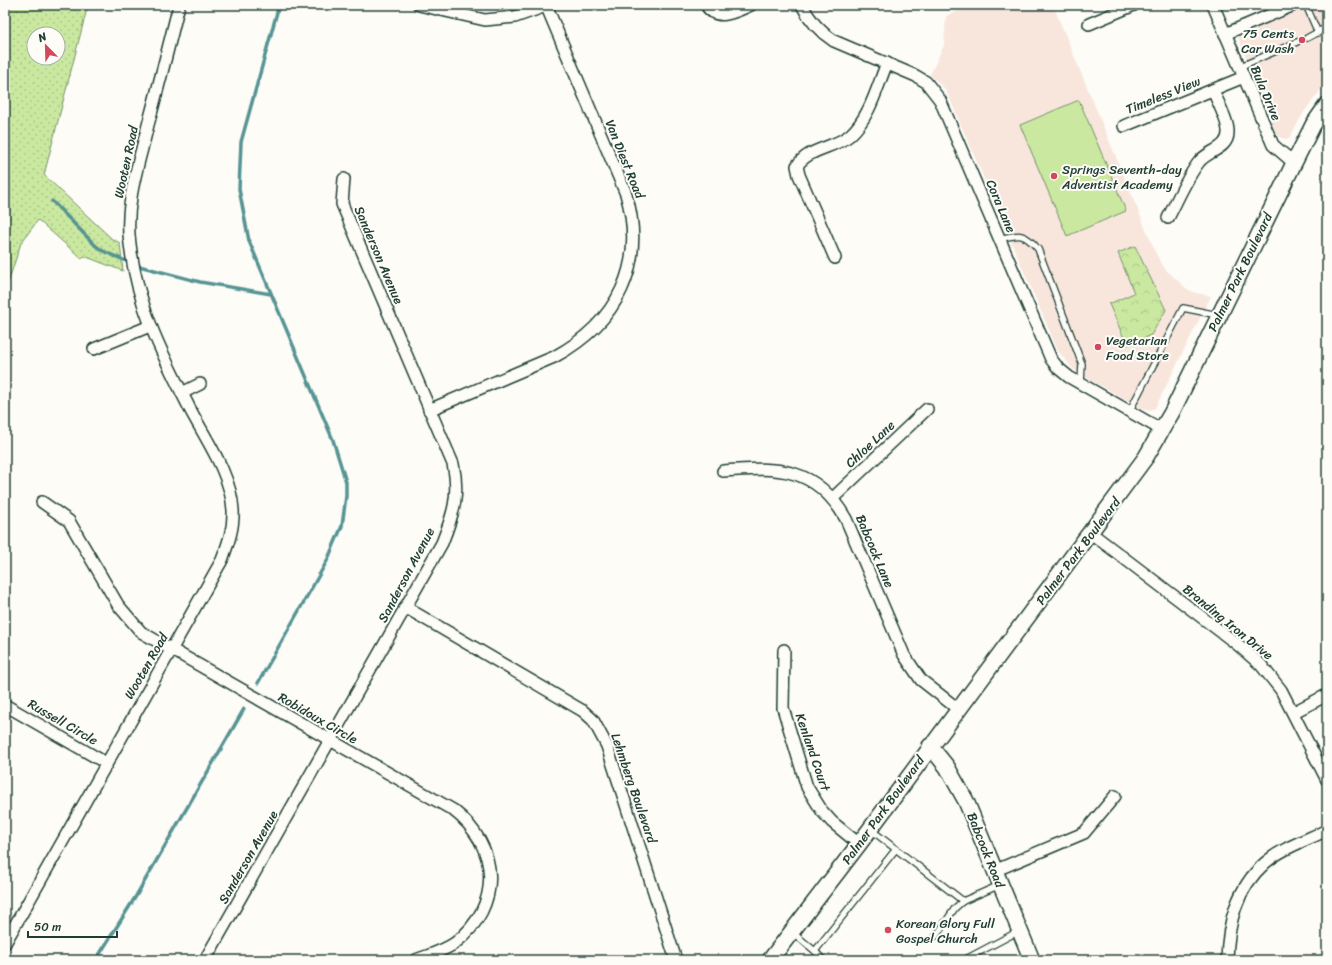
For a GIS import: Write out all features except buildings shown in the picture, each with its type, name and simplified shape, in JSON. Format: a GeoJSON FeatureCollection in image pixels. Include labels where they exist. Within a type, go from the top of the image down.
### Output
{"type":"FeatureCollection","features":[{"type":"Feature","properties":{"kind":"main road","name":"Palmer Park Boulevard"},"geometry":{"type":"LineString","coordinates":[[770,960],[859,844],[930,746],[1137,471],[1162,430],[1220,315],[1294,162],[1313,125],[1327,105]]}},
{"type":"Feature","properties":{"kind":"main road","name":"Babcock Road"},"geometry":{"type":"LineString","coordinates":[[930,746],[947,767],[966,801],[994,872],[1032,960]]}},
{"type":"Feature","properties":{"kind":"street","name":"Wooten Road"},"geometry":{"type":"LineString","coordinates":[[5,943],[106,763],[172,651],[222,560],[232,528],[233,510],[225,477],[160,352],[150,326],[133,267],[129,242],[134,179],[179,5]]}},
{"type":"Feature","properties":{"kind":"street"},"geometry":{"type":"LineString","coordinates":[[419,5],[485,20],[502,20],[515,17],[546,5]]}},
{"type":"Feature","properties":{"kind":"street","name":"Van Diest Road"},"geometry":{"type":"LineString","coordinates":[[429,410],[554,357],[573,346],[589,334],[605,317],[625,284],[630,266],[633,230],[631,212],[626,194],[546,5]]}},
{"type":"Feature","properties":{"kind":"street"},"geometry":{"type":"LineString","coordinates":[[706,5],[708,9],[720,15],[728,15],[751,5]]}},
{"type":"Feature","properties":{"kind":"street","name":"Cora Lane"},"geometry":{"type":"LineString","coordinates":[[802,5],[813,23],[823,34],[834,41],[926,82],[940,100],[1051,359],[1058,368],[1080,384],[1162,430]]}},
{"type":"Feature","properties":{"kind":"street"},"geometry":{"type":"LineString","coordinates":[[1089,24],[1134,5]]}},
{"type":"Feature","properties":{"kind":"street","name":"Bula Drive"},"geometry":{"type":"LineString","coordinates":[[1213,5],[1273,145],[1294,162]]}},
{"type":"Feature","properties":{"kind":"street"},"geometry":{"type":"LineString","coordinates":[[1225,34],[1294,5]]}},
{"type":"Feature","properties":{"kind":"street"},"geometry":{"type":"LineString","coordinates":[[835,258],[799,175],[797,166],[801,160],[849,135],[860,124],[867,111],[886,64]]}},
{"type":"Feature","properties":{"kind":"street","name":"Timeless View"},"geometry":{"type":"LineString","coordinates":[[1124,126],[1213,90],[1241,72]]}},
{"type":"Feature","properties":{"kind":"street","name":"Timeless View"},"geometry":{"type":"LineString","coordinates":[[1168,218],[1199,161],[1220,147],[1226,140],[1228,133],[1227,125],[1213,90]]}},
{"type":"Feature","properties":{"kind":"street","name":"Sanderson Avenue"},"geometry":{"type":"LineString","coordinates":[[205,960],[442,543],[455,501],[457,488],[453,464],[342,204],[344,179]]}},
{"type":"Feature","properties":{"kind":"street"},"geometry":{"type":"LineString","coordinates":[[94,349],[150,326]]}},
{"type":"Feature","properties":{"kind":"street"},"geometry":{"type":"LineString","coordinates":[[182,393],[200,384]]}},
{"type":"Feature","properties":{"kind":"street","name":"Chloe Lane"},"geometry":{"type":"LineString","coordinates":[[832,499],[927,410]]}},
{"type":"Feature","properties":{"kind":"street","name":"Babcock Lane"},"geometry":{"type":"LineString","coordinates":[[723,471],[759,468],[797,474],[812,481],[832,499],[846,519],[904,655],[921,680],[958,710]]}},
{"type":"Feature","properties":{"kind":"street","name":"Robidoux Circle"},"geometry":{"type":"LineString","coordinates":[[42,502],[69,521],[118,605],[132,624],[141,632],[453,810],[466,820],[484,846],[490,875],[489,890],[477,921],[454,944],[437,953],[416,960]]}},
{"type":"Feature","properties":{"kind":"street","name":"Branding Iron Drive"},"geometry":{"type":"LineString","coordinates":[[1091,533],[1238,644],[1271,676],[1294,712],[1327,780]]}},
{"type":"Feature","properties":{"kind":"street","name":"Lehmberg Boulevard"},"geometry":{"type":"LineString","coordinates":[[405,607],[583,711],[593,720],[607,746],[676,960]]}},
{"type":"Feature","properties":{"kind":"street","name":"Kenland Court"},"geometry":{"type":"LineString","coordinates":[[784,650],[783,708],[807,787],[822,811],[832,822],[859,844]]}},
{"type":"Feature","properties":{"kind":"street"},"geometry":{"type":"LineString","coordinates":[[1294,712],[1327,695]]}},
{"type":"Feature","properties":{"kind":"street","name":"Russell Circle"},"geometry":{"type":"LineString","coordinates":[[5,705],[106,763]]}},
{"type":"Feature","properties":{"kind":"street"},"geometry":{"type":"LineString","coordinates":[[994,872],[1084,832],[1115,796]]}},
{"type":"Feature","properties":{"kind":"street"},"geometry":{"type":"LineString","coordinates":[[1227,960],[1228,935],[1235,906],[1252,876],[1266,862],[1283,851],[1327,830]]}},
{"type":"Feature","properties":{"kind":"lane"},"geometry":{"type":"LineString","coordinates":[[1306,5],[1318,33]]}},
{"type":"Feature","properties":{"kind":"lane"},"geometry":{"type":"LineString","coordinates":[[1308,38],[1327,27]]}},
{"type":"Feature","properties":{"kind":"lane"},"geometry":{"type":"LineString","coordinates":[[1241,72],[1297,42]]}},
{"type":"Feature","properties":{"kind":"lane"},"geometry":{"type":"LineString","coordinates":[[1000,240],[1018,234],[1025,236],[1038,249],[1082,364],[1080,384]]}},
{"type":"Feature","properties":{"kind":"lane"},"geometry":{"type":"LineString","coordinates":[[1129,412],[1183,308],[1220,315]]}},
{"type":"Feature","properties":{"kind":"lane"},"geometry":{"type":"LineString","coordinates":[[870,829],[963,901]]}},
{"type":"Feature","properties":{"kind":"lane"},"geometry":{"type":"LineString","coordinates":[[815,951],[896,849]]}},
{"type":"Feature","properties":{"kind":"lane"},"geometry":{"type":"LineString","coordinates":[[936,936],[955,908],[963,901],[1000,885]]}},
{"type":"Feature","properties":{"kind":"lane"},"geometry":{"type":"LineString","coordinates":[[964,960],[1019,931]]}},
{"type":"Feature","properties":{"kind":"lane"},"geometry":{"type":"LineString","coordinates":[[792,932],[824,960]]}},
{"type":"Feature","properties":{"kind":"shaded area","name":"Springs Seventh-day Adventist Academy"},"geometry":{"type":"Polygon","coordinates":[[[973,5],[1053,5],[1157,256],[1165,269],[1187,289],[1196,293],[1211,296],[1155,408],[1151,410],[1148,411],[1141,408],[1081,375],[1072,368],[1058,351],[949,97],[944,88],[930,75],[944,45],[946,16],[973,5]]]}},
{"type":"Feature","properties":{"kind":"shaded area"},"geometry":{"type":"Polygon","coordinates":[[[1310,5],[1327,5],[1327,82],[1304,112],[1290,137],[1287,139],[1281,138],[1276,133],[1238,37],[1310,5]]]}},
{"type":"Feature","properties":{"kind":"green space"},"geometry":{"type":"Polygon","coordinates":[[[5,5],[88,5],[44,175],[112,239],[120,243],[123,271],[84,256],[82,259],[38,220],[21,243],[5,292],[5,5]]]}},
{"type":"Feature","properties":{"kind":"green space"},"geometry":{"type":"Polygon","coordinates":[[[1079,100],[1126,211],[1067,236],[1020,125],[1079,100]]]}},
{"type":"Feature","properties":{"kind":"green space"},"geometry":{"type":"Polygon","coordinates":[[[1135,246],[1166,310],[1151,335],[1127,345],[1109,304],[1134,293],[1118,253],[1135,246]]]}},
{"type":"Feature","properties":{"kind":"waterway"},"geometry":{"type":"LineString","coordinates":[[258,683],[327,561],[342,526],[346,496],[346,482],[333,440],[249,241],[239,189],[241,142],[279,5]]}},
{"type":"Feature","properties":{"kind":"waterway"},"geometry":{"type":"LineString","coordinates":[[52,201],[96,246],[103,251],[126,261]]}},
{"type":"Feature","properties":{"kind":"waterway"},"geometry":{"type":"LineString","coordinates":[[139,266],[200,282],[271,294]]}},
{"type":"Feature","properties":{"kind":"waterway"},"geometry":{"type":"LineString","coordinates":[[96,960],[136,896],[244,709]]}},
{"type":"Feature","properties":{"kind":"place","name":"75 Cents Car Wash"},"geometry":{"type":"Point","coordinates":[1302,40]}},
{"type":"Feature","properties":{"kind":"place","name":"Springs Seventh-day Adventist Academy"},"geometry":{"type":"Point","coordinates":[1054,176]}},
{"type":"Feature","properties":{"kind":"place","name":"Vegetarian Food Store"},"geometry":{"type":"Point","coordinates":[1098,347]}},
{"type":"Feature","properties":{"kind":"place","name":"Korean Glory Full Gospel Church"},"geometry":{"type":"Point","coordinates":[888,930]}}]}
